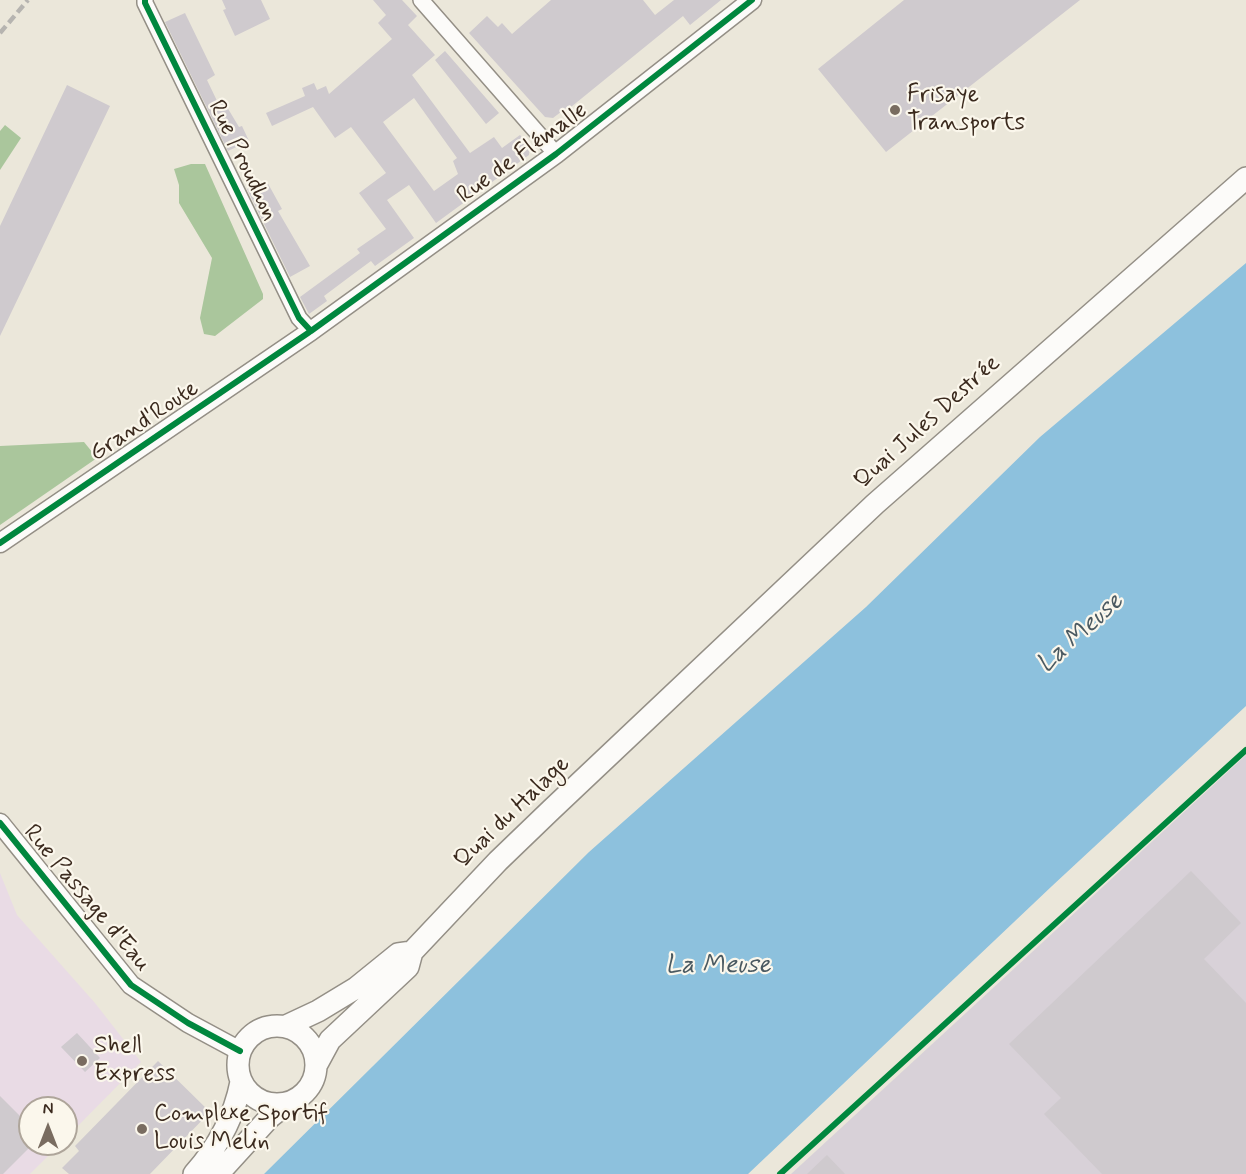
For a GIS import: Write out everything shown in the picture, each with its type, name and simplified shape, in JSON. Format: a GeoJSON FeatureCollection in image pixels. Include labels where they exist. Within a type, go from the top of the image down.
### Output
{"type":"FeatureCollection","features":[{"type":"Feature","properties":{"kind":"main road","name":"Quai Jules Destrée"},"geometry":{"type":"LineString","coordinates":[[652,714],[883,496],[1246,178]]}},
{"type":"Feature","properties":{"kind":"main road","name":"Quai du Halage"},"geometry":{"type":"LineString","coordinates":[[218,1174],[270,1117],[300,1097],[309,1088],[315,1077],[316,1064],[330,1040],[408,967],[412,952],[498,861],[652,714]]}},
{"type":"Feature","properties":{"kind":"main road","name":"Quai du Halage"},"geometry":{"type":"LineString","coordinates":[[240,1051],[245,1041],[254,1033],[263,1028],[286,1026],[318,1011],[347,994],[398,954],[412,952]]}},
{"type":"Feature","properties":{"kind":"main road"},"geometry":{"type":"LineString","coordinates":[[286,1026],[308,1040],[314,1052],[316,1064]]}},
{"type":"Feature","properties":{"kind":"main road"},"geometry":{"type":"LineString","coordinates":[[194,1174],[214,1148],[238,1099],[242,1082],[238,1062],[240,1051]]}},
{"type":"Feature","properties":{"kind":"main road"},"geometry":{"type":"LineString","coordinates":[[242,1082],[255,1098],[265,1103],[288,1103]]}},
{"type":"Feature","properties":{"kind":"street"},"geometry":{"type":"LineString","coordinates":[[421,0],[556,154]]}},
{"type":"Feature","properties":{"kind":"street","name":"Rue de Flémalle"},"geometry":{"type":"LineString","coordinates":[[311,331],[556,154],[752,0]]}},
{"type":"Feature","properties":{"kind":"street","name":"Rue Proudhon"},"geometry":{"type":"LineString","coordinates":[[145,2],[299,318],[311,331]]}},
{"type":"Feature","properties":{"kind":"street","name":"Grand'Route"},"geometry":{"type":"LineString","coordinates":[[0,543],[311,331]]}},
{"type":"Feature","properties":{"kind":"street","name":"Rue Passage d'Eau"},"geometry":{"type":"LineString","coordinates":[[0,823],[131,985],[188,1023],[240,1051]]}},
{"type":"Feature","properties":{"kind":"shaded area"},"geometry":{"type":"Polygon","coordinates":[[[1246,755],[1246,1174],[791,1174],[1246,755]]]}},
{"type":"Feature","properties":{"kind":"shaded area"},"geometry":{"type":"Polygon","coordinates":[[[0,873],[17,915],[95,1003],[141,1062],[78,1126],[78,1096],[18,1096],[18,1156],[48,1156],[30,1174],[0,1174],[0,873]]]}},
{"type":"Feature","properties":{"kind":"green space"},"geometry":{"type":"Polygon","coordinates":[[[5,125],[21,138],[0,170],[0,131],[5,125]]]}},
{"type":"Feature","properties":{"kind":"green space"},"geometry":{"type":"Polygon","coordinates":[[[191,164],[205,164],[263,294],[263,299],[215,336],[204,334],[200,318],[212,258],[179,203],[179,185],[174,169],[191,164]]]}},
{"type":"Feature","properties":{"kind":"green space"},"geometry":{"type":"Polygon","coordinates":[[[84,442],[97,458],[0,525],[0,446],[84,442]]]}},
{"type":"Feature","properties":{"kind":"water","name":"La Meuse"},"geometry":{"type":"Polygon","coordinates":[[[1246,263],[1246,706],[748,1174],[264,1174],[589,852],[866,607],[1040,437],[1246,263]]]}},
{"type":"Feature","properties":{"kind":"building"},"geometry":{"type":"Polygon","coordinates":[[[222,0],[261,0],[270,19],[235,36],[223,10],[226,9],[222,0]]]}},
{"type":"Feature","properties":{"kind":"building"},"geometry":{"type":"Polygon","coordinates":[[[373,0],[402,0],[417,16],[408,25],[435,55],[412,75],[470,153],[494,137],[502,148],[520,135],[530,146],[529,155],[436,223],[409,185],[387,200],[414,238],[375,266],[371,261],[324,296],[327,301],[309,314],[300,297],[360,253],[357,249],[386,229],[359,193],[386,173],[351,127],[335,138],[313,107],[272,126],[266,113],[305,96],[302,88],[314,83],[317,90],[326,86],[329,94],[392,39],[378,23],[386,15],[373,0]],[[414,98],[383,122],[434,191],[458,174],[453,161],[457,158],[414,98]]]}},
{"type":"Feature","properties":{"kind":"building"},"geometry":{"type":"Polygon","coordinates":[[[551,0],[643,0],[655,15],[674,0],[721,0],[690,25],[683,16],[571,107],[570,105],[553,118],[545,117],[469,33],[487,16],[498,27],[502,23],[512,34],[551,0]]]}},
{"type":"Feature","properties":{"kind":"building","name":"Frisaye Transports"},"geometry":{"type":"Polygon","coordinates":[[[904,0],[1080,0],[886,152],[818,69],[904,0]]]}},
{"type":"Feature","properties":{"kind":"building"},"geometry":{"type":"Polygon","coordinates":[[[185,13],[215,75],[207,80],[219,105],[224,102],[239,127],[242,126],[249,141],[228,151],[165,22],[185,13]]]}},
{"type":"Feature","properties":{"kind":"building"},"geometry":{"type":"Polygon","coordinates":[[[445,51],[499,113],[486,124],[435,60],[445,51]]]}},
{"type":"Feature","properties":{"kind":"building"},"geometry":{"type":"Polygon","coordinates":[[[67,85],[110,106],[0,336],[0,226],[67,85]]]}},
{"type":"Feature","properties":{"kind":"building"},"geometry":{"type":"Polygon","coordinates":[[[266,180],[282,209],[278,211],[310,266],[290,277],[247,189],[266,180]]]}},
{"type":"Feature","properties":{"kind":"building"},"geometry":{"type":"Polygon","coordinates":[[[1191,871],[1241,923],[1204,959],[1246,1003],[1246,1174],[1102,1174],[1044,1114],[1061,1098],[1009,1044],[1191,871]]]}},
{"type":"Feature","properties":{"kind":"building"},"geometry":{"type":"Polygon","coordinates":[[[77,1033],[100,1058],[85,1072],[61,1047],[77,1033]]]}},
{"type":"Feature","properties":{"kind":"building","name":"Complexe Sportif Louis Melin"},"geometry":{"type":"Polygon","coordinates":[[[158,1061],[210,1112],[150,1174],[69,1174],[62,1168],[74,1156],[78,1156],[78,1143],[158,1061]]]}},
{"type":"Feature","properties":{"kind":"building"},"geometry":{"type":"Polygon","coordinates":[[[0,1096],[18,1114],[18,1156],[21,1156],[3,1174],[0,1174],[0,1096]]]}},
{"type":"Feature","properties":{"kind":"building"},"geometry":{"type":"Polygon","coordinates":[[[827,1155],[845,1174],[807,1174],[827,1155]]]}},
{"type":"Feature","properties":{"kind":"railway"},"geometry":{"type":"LineString","coordinates":[[0,33],[28,0]]}},
{"type":"Feature","properties":{"kind":"cycle path"},"geometry":{"type":"LineString","coordinates":[[145,0],[299,318],[311,331]]}},
{"type":"Feature","properties":{"kind":"cycle path"},"geometry":{"type":"LineString","coordinates":[[0,543],[311,331],[556,154],[752,0]]}},
{"type":"Feature","properties":{"kind":"cycle path"},"geometry":{"type":"LineString","coordinates":[[780,1174],[1246,750]]}},
{"type":"Feature","properties":{"kind":"cycle path"},"geometry":{"type":"LineString","coordinates":[[0,823],[131,985],[188,1023],[240,1051]]}},
{"type":"Feature","properties":{"kind":"place","name":"Frisaye Transports"},"geometry":{"type":"Point","coordinates":[895,110]}},
{"type":"Feature","properties":{"kind":"place","name":"Shell Express"},"geometry":{"type":"Point","coordinates":[82,1061]}},
{"type":"Feature","properties":{"kind":"place","name":"Complexe Sportif Louis Melin"},"geometry":{"type":"Point","coordinates":[142,1129]}}]}
